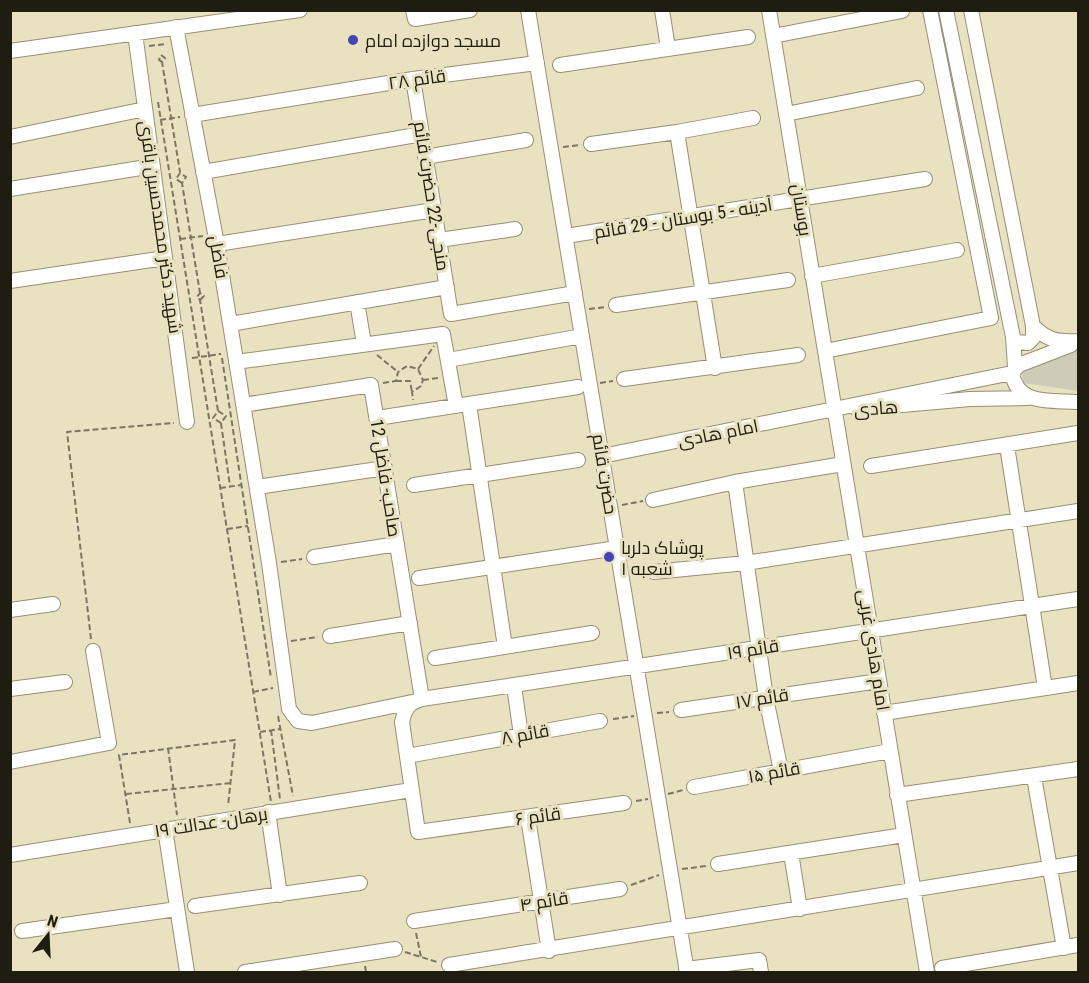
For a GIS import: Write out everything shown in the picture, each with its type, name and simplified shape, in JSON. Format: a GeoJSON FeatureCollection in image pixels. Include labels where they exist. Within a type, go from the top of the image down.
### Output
{"type":"FeatureCollection","features":[{"type":"Feature","properties":{"kind":"street"},"geometry":{"type":"LineString","coordinates":[[10,51],[300,10]]}},
{"type":"Feature","properties":{"kind":"street"},"geometry":{"type":"LineString","coordinates":[[413,10],[415,19],[470,10]]}},
{"type":"Feature","properties":{"kind":"street","name":"حضرت قائم"},"geometry":{"type":"LineString","coordinates":[[528,10],[582,336],[584,386],[602,456],[687,971]]}},
{"type":"Feature","properties":{"kind":"street"},"geometry":{"type":"LineString","coordinates":[[662,10],[668,48]]}},
{"type":"Feature","properties":{"kind":"street","name":"بوستان"},"geometry":{"type":"LineString","coordinates":[[769,10],[834,410]]}},
{"type":"Feature","properties":{"kind":"street"},"geometry":{"type":"LineString","coordinates":[[825,351],[990,318],[930,10]]}},
{"type":"Feature","properties":{"kind":"street"},"geometry":{"type":"LineString","coordinates":[[946,10],[1013,337],[1013,370],[1017,389],[1027,398]]}},
{"type":"Feature","properties":{"kind":"street"},"geometry":{"type":"LineString","coordinates":[[971,10],[1033,326],[1033,338],[1028,343],[1017,342],[1013,337]]}},
{"type":"Feature","properties":{"kind":"street"},"geometry":{"type":"LineString","coordinates":[[773,36],[902,11]]}},
{"type":"Feature","properties":{"kind":"street","name":"فاضل"},"geometry":{"type":"LineString","coordinates":[[176,27],[187,116],[198,174],[217,244],[269,563],[289,710],[298,721],[312,723],[417,700]]}},
{"type":"Feature","properties":{"kind":"street","name":"شهید دکتر محمدحسین باقری"},"geometry":{"type":"LineString","coordinates":[[135,33],[187,422]]}},
{"type":"Feature","properties":{"kind":"street"},"geometry":{"type":"LineString","coordinates":[[560,65],[748,37]]}},
{"type":"Feature","properties":{"kind":"street","name":"قائم ۲۸"},"geometry":{"type":"LineString","coordinates":[[187,116],[413,79],[537,63]]}},
{"type":"Feature","properties":{"kind":"street","name":"منجی-22 حضرت قائم"},"geometry":{"type":"LineString","coordinates":[[413,79],[451,314],[575,293]]}},
{"type":"Feature","properties":{"kind":"street"},"geometry":{"type":"LineString","coordinates":[[786,114],[917,88]]}},
{"type":"Feature","properties":{"kind":"street"},"geometry":{"type":"LineString","coordinates":[[10,136],[145,109]]}},
{"type":"Feature","properties":{"kind":"street"},"geometry":{"type":"LineString","coordinates":[[591,144],[753,118]]}},
{"type":"Feature","properties":{"kind":"street"},"geometry":{"type":"LineString","coordinates":[[677,132],[715,368]]}},
{"type":"Feature","properties":{"kind":"street"},"geometry":{"type":"LineString","coordinates":[[198,174],[422,134]]}},
{"type":"Feature","properties":{"kind":"street"},"geometry":{"type":"LineString","coordinates":[[425,157],[526,140]]}},
{"type":"Feature","properties":{"kind":"street"},"geometry":{"type":"LineString","coordinates":[[10,189],[153,166]]}},
{"type":"Feature","properties":{"kind":"street","name":"آدینه - 5 بوستان - 29 قائم"},"geometry":{"type":"LineString","coordinates":[[566,236],[925,179]]}},
{"type":"Feature","properties":{"kind":"street"},"geometry":{"type":"LineString","coordinates":[[217,244],[434,210]]}},
{"type":"Feature","properties":{"kind":"street"},"geometry":{"type":"LineString","coordinates":[[439,240],[515,229]]}},
{"type":"Feature","properties":{"kind":"street"},"geometry":{"type":"LineString","coordinates":[[812,276],[957,250]]}},
{"type":"Feature","properties":{"kind":"street"},"geometry":{"type":"LineString","coordinates":[[10,281],[165,258]]}},
{"type":"Feature","properties":{"kind":"street"},"geometry":{"type":"LineString","coordinates":[[616,305],[788,280]]}},
{"type":"Feature","properties":{"kind":"street"},"geometry":{"type":"LineString","coordinates":[[230,324],[447,287]]}},
{"type":"Feature","properties":{"kind":"street"},"geometry":{"type":"LineString","coordinates":[[357,302],[364,344]]}},
{"type":"Feature","properties":{"kind":"street"},"geometry":{"type":"LineString","coordinates":[[1033,326],[1046,339],[1078,342]]}},
{"type":"Feature","properties":{"kind":"street"},"geometry":{"type":"LineString","coordinates":[[236,362],[443,334],[451,377],[463,405],[480,475],[505,647]]}},
{"type":"Feature","properties":{"kind":"street"},"geometry":{"type":"LineString","coordinates":[[448,360],[582,336]]}},
{"type":"Feature","properties":{"kind":"street","name":"هادی"},"geometry":{"type":"LineString","coordinates":[[834,410],[879,398],[1013,370],[1078,342]]}},
{"type":"Feature","properties":{"kind":"street"},"geometry":{"type":"LineString","coordinates":[[624,379],[798,355]]}},
{"type":"Feature","properties":{"kind":"street"},"geometry":{"type":"LineString","coordinates":[[243,405],[371,384]]}},
{"type":"Feature","properties":{"kind":"street","name":"صاحب- فاضل 12"},"geometry":{"type":"LineString","coordinates":[[371,384],[410,623],[417,700]]}},
{"type":"Feature","properties":{"kind":"street"},"geometry":{"type":"LineString","coordinates":[[377,418],[584,386]]}},
{"type":"Feature","properties":{"kind":"street","name":"هادی"},"geometry":{"type":"LineString","coordinates":[[834,410],[880,409],[970,399],[1027,398],[1078,402]]}},
{"type":"Feature","properties":{"kind":"street","name":"امام هادی"},"geometry":{"type":"LineString","coordinates":[[602,456],[834,410]]}},
{"type":"Feature","properties":{"kind":"street","name":"امام هادی غربی"},"geometry":{"type":"LineString","coordinates":[[834,410],[913,890],[923,972]]}},
{"type":"Feature","properties":{"kind":"street"},"geometry":{"type":"LineString","coordinates":[[872,466],[1078,433]]}},
{"type":"Feature","properties":{"kind":"street"},"geometry":{"type":"LineString","coordinates":[[1007,446],[1045,688]]}},
{"type":"Feature","properties":{"kind":"street"},"geometry":{"type":"LineString","coordinates":[[414,485],[578,460]]}},
{"type":"Feature","properties":{"kind":"street"},"geometry":{"type":"LineString","coordinates":[[653,500],[735,482],[843,464]]}},
{"type":"Feature","properties":{"kind":"street"},"geometry":{"type":"LineString","coordinates":[[257,487],[385,468]]}},
{"type":"Feature","properties":{"kind":"street"},"geometry":{"type":"LineString","coordinates":[[735,482],[766,698],[781,771]]}},
{"type":"Feature","properties":{"kind":"street"},"geometry":{"type":"LineString","coordinates":[[654,572],[746,563],[1078,511]]}},
{"type":"Feature","properties":{"kind":"street"},"geometry":{"type":"LineString","coordinates":[[314,557],[397,544]]}},
{"type":"Feature","properties":{"kind":"street"},"geometry":{"type":"LineString","coordinates":[[419,578],[617,548]]}},
{"type":"Feature","properties":{"kind":"street","name":"قائم ۱۹"},"geometry":{"type":"LineString","coordinates":[[417,700],[1078,599]]}},
{"type":"Feature","properties":{"kind":"street"},"geometry":{"type":"LineString","coordinates":[[10,610],[53,604]]}},
{"type":"Feature","properties":{"kind":"street"},"geometry":{"type":"LineString","coordinates":[[330,636],[410,623]]}},
{"type":"Feature","properties":{"kind":"street"},"geometry":{"type":"LineString","coordinates":[[435,658],[592,633]]}},
{"type":"Feature","properties":{"kind":"street"},"geometry":{"type":"LineString","coordinates":[[10,762],[109,744],[93,651]]}},
{"type":"Feature","properties":{"kind":"street","name":"قائم ۱۷"},"geometry":{"type":"LineString","coordinates":[[681,710],[879,681]]}},
{"type":"Feature","properties":{"kind":"street"},"geometry":{"type":"LineString","coordinates":[[10,689],[64,682]]}},
{"type":"Feature","properties":{"kind":"street"},"geometry":{"type":"LineString","coordinates":[[884,712],[1078,683]]}},
{"type":"Feature","properties":{"kind":"street"},"geometry":{"type":"LineString","coordinates":[[514,686],[521,735]]}},
{"type":"Feature","properties":{"kind":"street"},"geometry":{"type":"LineString","coordinates":[[411,790],[402,722],[405,709],[417,700]]}},
{"type":"Feature","properties":{"kind":"street","name":"قائم ۸"},"geometry":{"type":"LineString","coordinates":[[407,756],[600,721]]}},
{"type":"Feature","properties":{"kind":"street","name":"قائم ۱۵"},"geometry":{"type":"LineString","coordinates":[[694,787],[890,751]]}},
{"type":"Feature","properties":{"kind":"street"},"geometry":{"type":"LineString","coordinates":[[897,795],[1078,769]]}},
{"type":"Feature","properties":{"kind":"street"},"geometry":{"type":"LineString","coordinates":[[1034,777],[1064,948]]}},
{"type":"Feature","properties":{"kind":"street","name":"برهان- عدالت ۱۹"},"geometry":{"type":"LineString","coordinates":[[10,855],[411,790]]}},
{"type":"Feature","properties":{"kind":"street","name":"قائم ۶"},"geometry":{"type":"LineString","coordinates":[[411,790],[418,832],[624,803]]}},
{"type":"Feature","properties":{"kind":"street"},"geometry":{"type":"LineString","coordinates":[[279,810],[280,895]]}},
{"type":"Feature","properties":{"kind":"street"},"geometry":{"type":"LineString","coordinates":[[528,818],[549,951]]}},
{"type":"Feature","properties":{"kind":"street"},"geometry":{"type":"LineString","coordinates":[[165,829],[187,972]]}},
{"type":"Feature","properties":{"kind":"street"},"geometry":{"type":"LineString","coordinates":[[718,864],[904,835]]}},
{"type":"Feature","properties":{"kind":"street"},"geometry":{"type":"LineString","coordinates":[[791,853],[800,909]]}},
{"type":"Feature","properties":{"kind":"street"},"geometry":{"type":"LineString","coordinates":[[449,965],[549,951],[1078,863]]}},
{"type":"Feature","properties":{"kind":"street"},"geometry":{"type":"LineString","coordinates":[[195,906],[360,884]]}},
{"type":"Feature","properties":{"kind":"street","name":"قائم ۴"},"geometry":{"type":"LineString","coordinates":[[414,921],[620,889]]}},
{"type":"Feature","properties":{"kind":"street"},"geometry":{"type":"LineString","coordinates":[[22,931],[177,909]]}},
{"type":"Feature","properties":{"kind":"street"},"geometry":{"type":"LineString","coordinates":[[942,968],[1078,945]]}},
{"type":"Feature","properties":{"kind":"street"},"geometry":{"type":"LineString","coordinates":[[245,972],[290,969],[394,949]]}},
{"type":"Feature","properties":{"kind":"street"},"geometry":{"type":"LineString","coordinates":[[687,971],[760,966]]}},
{"type":"Feature","properties":{"kind":"path"},"geometry":{"type":"LineString","coordinates":[[150,53],[148,46],[171,43],[172,50]]}},
{"type":"Feature","properties":{"kind":"path"},"geometry":{"type":"LineString","coordinates":[[151,60],[163,56],[165,59],[162,62],[180,173],[176,179]]}},
{"type":"Feature","properties":{"kind":"path"},"geometry":{"type":"LineString","coordinates":[[159,59],[162,62]]}},
{"type":"Feature","properties":{"kind":"path"},"geometry":{"type":"LineString","coordinates":[[157,100],[253,692],[279,810]]}},
{"type":"Feature","properties":{"kind":"path"},"geometry":{"type":"LineString","coordinates":[[160,120],[187,116]]}},
{"type":"Feature","properties":{"kind":"path"},"geometry":{"type":"LineString","coordinates":[[551,148],[591,144]]}},
{"type":"Feature","properties":{"kind":"path"},"geometry":{"type":"LineString","coordinates":[[180,173],[186,177]]}},
{"type":"Feature","properties":{"kind":"path"},"geometry":{"type":"LineString","coordinates":[[198,174],[186,177],[182,183],[200,293],[204,296]]}},
{"type":"Feature","properties":{"kind":"path"},"geometry":{"type":"LineString","coordinates":[[170,179],[176,179],[182,183]]}},
{"type":"Feature","properties":{"kind":"path"},"geometry":{"type":"LineString","coordinates":[[180,239],[202,236],[201,226]]}},
{"type":"Feature","properties":{"kind":"path"},"geometry":{"type":"LineString","coordinates":[[189,298],[196,297],[200,293]]}},
{"type":"Feature","properties":{"kind":"path"},"geometry":{"type":"LineString","coordinates":[[200,300],[212,294]]}},
{"type":"Feature","properties":{"kind":"path"},"geometry":{"type":"LineString","coordinates":[[196,297],[200,300],[218,411],[213,418],[209,419]]}},
{"type":"Feature","properties":{"kind":"path"},"geometry":{"type":"LineString","coordinates":[[578,310],[616,305]]}},
{"type":"Feature","properties":{"kind":"path"},"geometry":{"type":"LineString","coordinates":[[418,369],[443,334]]}},
{"type":"Feature","properties":{"kind":"path"},"geometry":{"type":"LineString","coordinates":[[364,344],[398,372]]}},
{"type":"Feature","properties":{"kind":"path"},"geometry":{"type":"LineString","coordinates":[[179,360],[222,354],[273,688],[253,692]]}},
{"type":"Feature","properties":{"kind":"path"},"geometry":{"type":"LineString","coordinates":[[396,381],[398,372],[407,366],[418,369]]}},
{"type":"Feature","properties":{"kind":"path"},"geometry":{"type":"LineString","coordinates":[[412,392],[421,386],[423,380],[418,369]]}},
{"type":"Feature","properties":{"kind":"path"},"geometry":{"type":"LineString","coordinates":[[423,380],[451,377]]}},
{"type":"Feature","properties":{"kind":"path"},"geometry":{"type":"LineString","coordinates":[[584,386],[624,379]]}},
{"type":"Feature","properties":{"kind":"path"},"geometry":{"type":"LineString","coordinates":[[371,384],[410,381],[415,412]]}},
{"type":"Feature","properties":{"kind":"path"},"geometry":{"type":"LineString","coordinates":[[218,411],[226,416]]}},
{"type":"Feature","properties":{"kind":"path"},"geometry":{"type":"LineString","coordinates":[[230,486],[221,423],[226,416],[231,415]]}},
{"type":"Feature","properties":{"kind":"path"},"geometry":{"type":"LineString","coordinates":[[213,418],[221,423]]}},
{"type":"Feature","properties":{"kind":"path"},"geometry":{"type":"LineString","coordinates":[[93,651],[67,432],[187,422]]}},
{"type":"Feature","properties":{"kind":"path"},"geometry":{"type":"LineString","coordinates":[[220,488],[241,484]]}},
{"type":"Feature","properties":{"kind":"path"},"geometry":{"type":"LineString","coordinates":[[610,507],[653,500]]}},
{"type":"Feature","properties":{"kind":"path"},"geometry":{"type":"LineString","coordinates":[[227,529],[248,526]]}},
{"type":"Feature","properties":{"kind":"path"},"geometry":{"type":"LineString","coordinates":[[269,563],[314,557]]}},
{"type":"Feature","properties":{"kind":"path"},"geometry":{"type":"LineString","coordinates":[[279,643],[330,636]]}},
{"type":"Feature","properties":{"kind":"path"},"geometry":{"type":"LineString","coordinates":[[277,709],[280,729],[279,810]]}},
{"type":"Feature","properties":{"kind":"path"},"geometry":{"type":"LineString","coordinates":[[600,721],[681,710]]}},
{"type":"Feature","properties":{"kind":"path"},"geometry":{"type":"LineString","coordinates":[[260,732],[280,729]]}},
{"type":"Feature","properties":{"kind":"path"},"geometry":{"type":"LineString","coordinates":[[271,730],[279,810]]}},
{"type":"Feature","properties":{"kind":"path"},"geometry":{"type":"LineString","coordinates":[[132,834],[119,755],[235,740],[227,819]]}},
{"type":"Feature","properties":{"kind":"path"},"geometry":{"type":"LineString","coordinates":[[168,748],[179,827]]}},
{"type":"Feature","properties":{"kind":"path"},"geometry":{"type":"LineString","coordinates":[[125,794],[231,783]]}},
{"type":"Feature","properties":{"kind":"path"},"geometry":{"type":"LineString","coordinates":[[624,803],[694,787]]}},
{"type":"Feature","properties":{"kind":"path"},"geometry":{"type":"LineString","coordinates":[[620,889],[670,871],[718,864]]}},
{"type":"Feature","properties":{"kind":"path"},"geometry":{"type":"LineString","coordinates":[[414,921],[421,957]]}},
{"type":"Feature","properties":{"kind":"path"},"geometry":{"type":"LineString","coordinates":[[394,949],[449,965]]}},
{"type":"Feature","properties":{"kind":"shaded area"},"geometry":{"type":"Polygon","coordinates":[[[1078,345],[1078,391],[1023,383],[1022,372],[1078,345]]]}},
{"type":"Feature","properties":{"kind":"place","name":"مسجد دوازده امام"},"geometry":{"type":"Point","coordinates":[353,40]}},
{"type":"Feature","properties":{"kind":"place","name":"پوشاک دلربا شعبه ۱"},"geometry":{"type":"Point","coordinates":[609,557]}}]}
